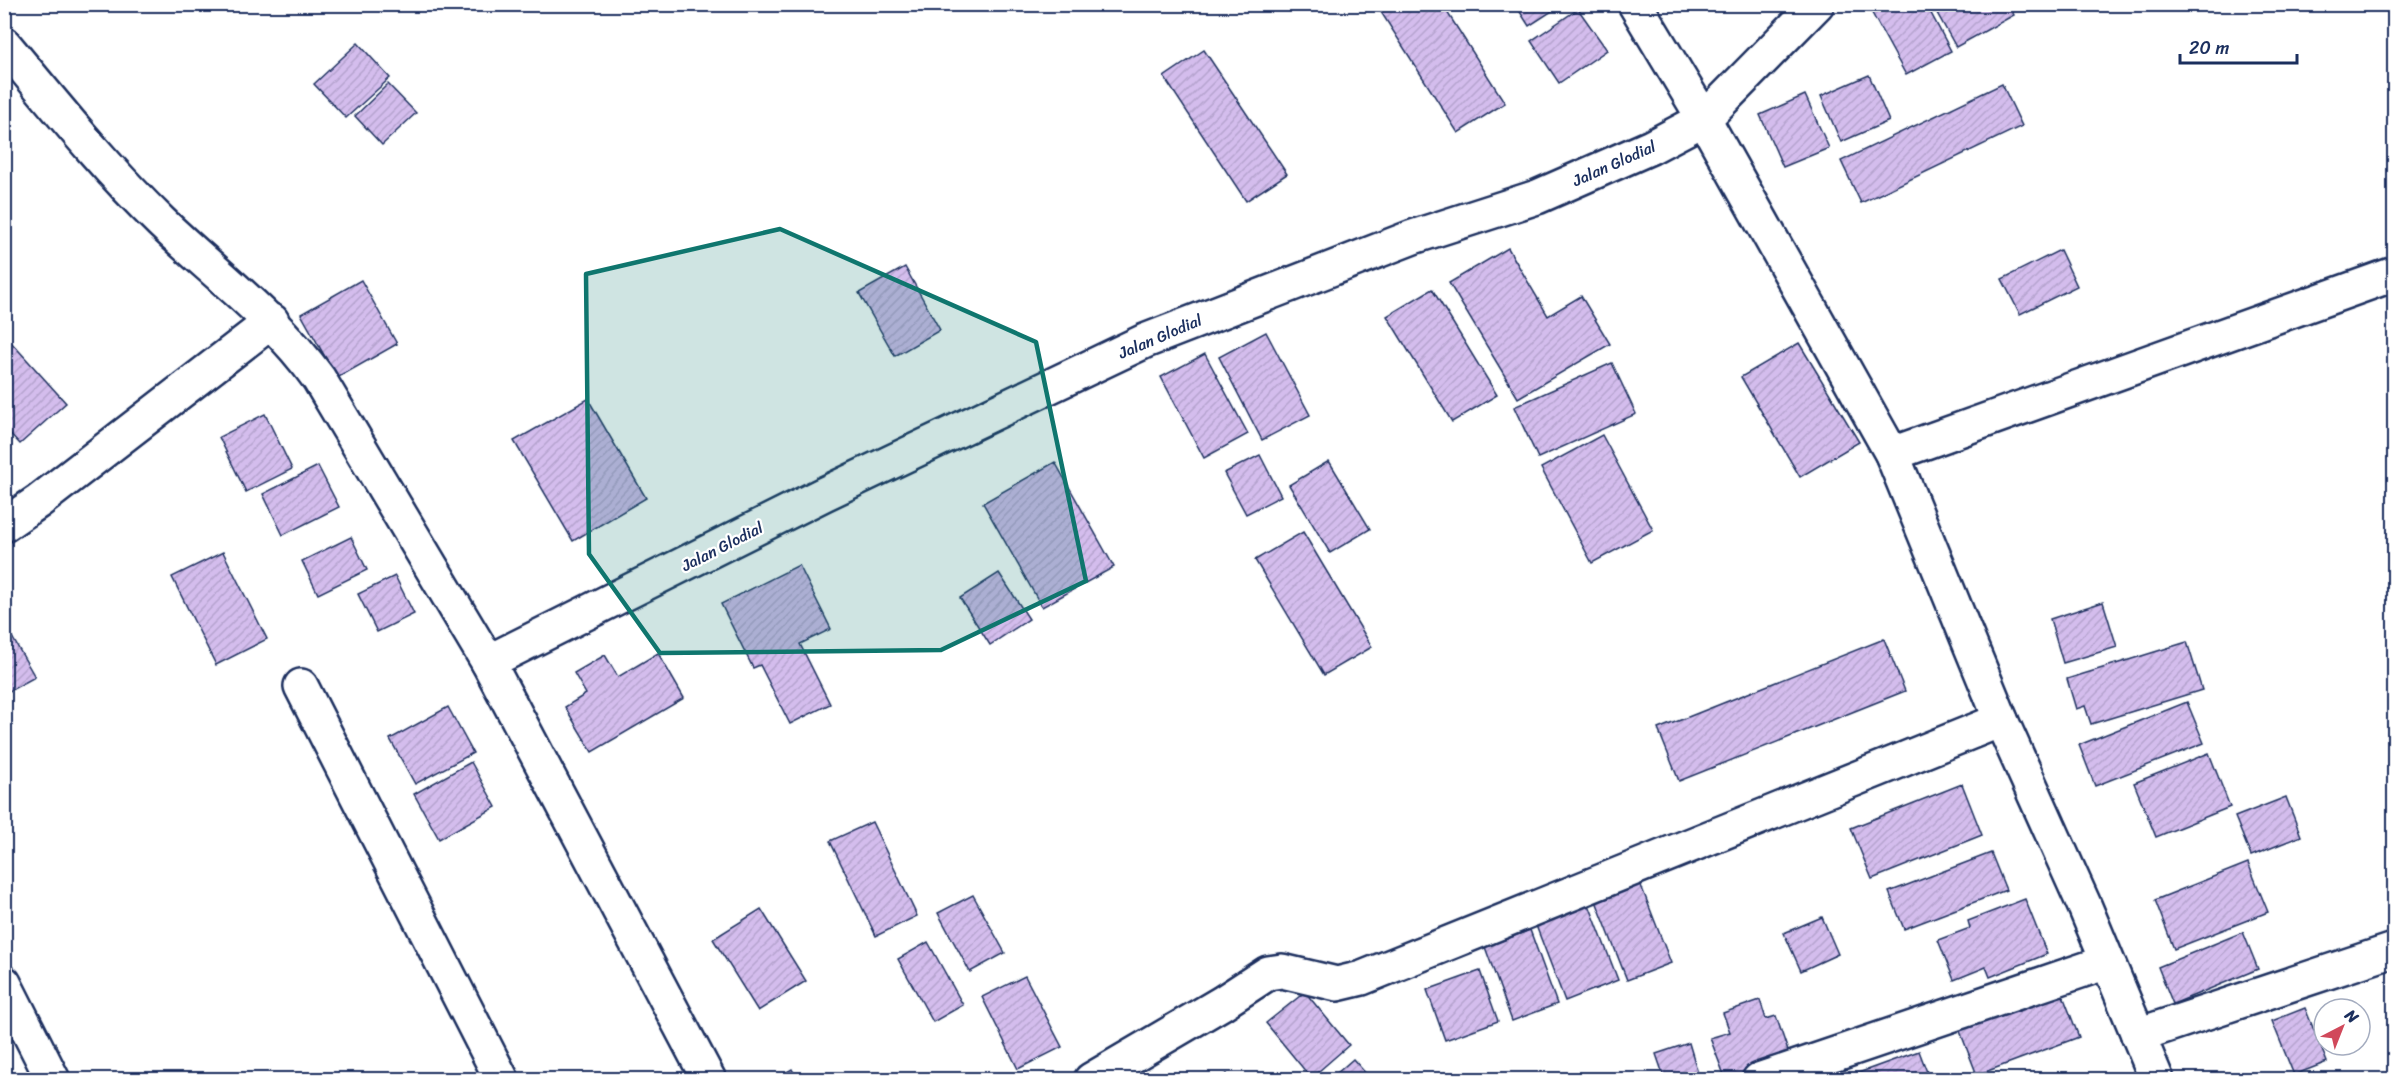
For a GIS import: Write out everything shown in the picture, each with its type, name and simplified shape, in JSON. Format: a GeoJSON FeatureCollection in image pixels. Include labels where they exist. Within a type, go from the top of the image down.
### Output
{"type":"FeatureCollection","features":[{"type":"Feature","properties":{"kind":"street"},"geometry":{"type":"LineString","coordinates":[[1635,4],[1704,119],[1892,454],[2001,720],[2085,907],[2157,1080]]}},
{"type":"Feature","properties":{"kind":"street","name":"Jalan Glodial"},"geometry":{"type":"LineString","coordinates":[[488,662],[824,494],[1145,340],[1413,237],[1537,197],[1651,147],[1704,119],[1817,4]]}},
{"type":"Feature","properties":{"kind":"street"},"geometry":{"type":"LineString","coordinates":[[4,45],[122,183],[162,224],[272,321],[299,351],[319,379],[488,662],[709,1080]]}},
{"type":"Feature","properties":{"kind":"street"},"geometry":{"type":"LineString","coordinates":[[1892,454],[2394,274]]}},
{"type":"Feature","properties":{"kind":"street"},"geometry":{"type":"LineString","coordinates":[[4,525],[39,501],[272,321]]}},
{"type":"Feature","properties":{"kind":"street"},"geometry":{"type":"LineString","coordinates":[[301,686],[502,1080]]}},
{"type":"Feature","properties":{"kind":"street"},"geometry":{"type":"LineString","coordinates":[[1091,1080],[1222,1003],[1268,973],[1282,971],[1337,984],[1362,978],[2001,720]]}},
{"type":"Feature","properties":{"kind":"street"},"geometry":{"type":"LineString","coordinates":[[2138,1035],[2394,950]]}},
{"type":"Feature","properties":{"kind":"street"},"geometry":{"type":"LineString","coordinates":[[1759,1080],[2107,962]]}},
{"type":"Feature","properties":{"kind":"street"},"geometry":{"type":"LineString","coordinates":[[4,983],[53,1080]]}},
{"type":"Feature","properties":{"kind":"highlighted area"},"geometry":{"type":"Polygon","coordinates":[[[780,229],[1036,342],[1086,581],[941,650],[660,653],[589,554],[586,274],[780,229]]]}},
{"type":"Feature","properties":{"kind":"building"},"geometry":{"type":"Polygon","coordinates":[[[1394,4],[1442,4],[1505,103],[1458,133],[1381,12],[1394,4]]]}},
{"type":"Feature","properties":{"kind":"building"},"geometry":{"type":"Polygon","coordinates":[[[1515,4],[1563,4],[1529,26],[1515,4]]]}},
{"type":"Feature","properties":{"kind":"building"},"geometry":{"type":"Polygon","coordinates":[[[1867,4],[1926,4],[1951,51],[1906,75],[1867,4]]]}},
{"type":"Feature","properties":{"kind":"building"},"geometry":{"type":"Polygon","coordinates":[[[1932,4],[2008,4],[2014,15],[1956,47],[1932,4]]]}},
{"type":"Feature","properties":{"kind":"building"},"geometry":{"type":"Polygon","coordinates":[[[1578,9],[1607,50],[1559,83],[1531,41],[1578,9]]]}},
{"type":"Feature","properties":{"kind":"building"},"geometry":{"type":"Polygon","coordinates":[[[358,43],[390,78],[346,118],[314,84],[358,43]]]}},
{"type":"Feature","properties":{"kind":"building"},"geometry":{"type":"Polygon","coordinates":[[[1204,50],[1287,174],[1246,201],[1164,77],[1204,50]]]}},
{"type":"Feature","properties":{"kind":"building"},"geometry":{"type":"Polygon","coordinates":[[[1869,75],[1889,121],[1841,142],[1821,96],[1869,75]]]}},
{"type":"Feature","properties":{"kind":"building"},"geometry":{"type":"Polygon","coordinates":[[[388,84],[416,113],[382,145],[355,116],[388,84]]]}},
{"type":"Feature","properties":{"kind":"building"},"geometry":{"type":"Polygon","coordinates":[[[2002,84],[2022,126],[1861,203],[1841,161],[2002,84]]]}},
{"type":"Feature","properties":{"kind":"building"},"geometry":{"type":"Polygon","coordinates":[[[1805,95],[1829,148],[1783,167],[1760,115],[1805,95]]]}},
{"type":"Feature","properties":{"kind":"building"},"geometry":{"type":"Polygon","coordinates":[[[1508,248],[1548,316],[1581,296],[1610,344],[1518,398],[1449,283],[1508,248]]]}},
{"type":"Feature","properties":{"kind":"building"},"geometry":{"type":"Polygon","coordinates":[[[2060,250],[2077,286],[2020,314],[2002,279],[2060,250]]]}},
{"type":"Feature","properties":{"kind":"building"},"geometry":{"type":"Polygon","coordinates":[[[905,267],[940,330],[895,356],[859,293],[905,267]]]}},
{"type":"Feature","properties":{"kind":"building"},"geometry":{"type":"Polygon","coordinates":[[[361,280],[397,344],[337,378],[301,314],[361,280]]]}},
{"type":"Feature","properties":{"kind":"building"},"geometry":{"type":"Polygon","coordinates":[[[1432,289],[1497,395],[1452,422],[1387,316],[1432,289]]]}},
{"type":"Feature","properties":{"kind":"building"},"geometry":{"type":"Polygon","coordinates":[[[1266,332],[1310,415],[1262,440],[1219,357],[1266,332]]]}},
{"type":"Feature","properties":{"kind":"building"},"geometry":{"type":"Polygon","coordinates":[[[10,341],[66,403],[20,444],[4,427],[4,346],[10,341]]]}},
{"type":"Feature","properties":{"kind":"building"},"geometry":{"type":"Polygon","coordinates":[[[1799,343],[1859,442],[1800,477],[1741,377],[1799,343]]]}},
{"type":"Feature","properties":{"kind":"building"},"geometry":{"type":"Polygon","coordinates":[[[1205,354],[1248,434],[1204,458],[1161,377],[1205,354]]]}},
{"type":"Feature","properties":{"kind":"building"},"geometry":{"type":"Polygon","coordinates":[[[1612,363],[1636,414],[1538,458],[1514,407],[1612,363]]]}},
{"type":"Feature","properties":{"kind":"building"},"geometry":{"type":"Polygon","coordinates":[[[588,399],[646,498],[573,541],[514,441],[588,399]]]}},
{"type":"Feature","properties":{"kind":"building"},"geometry":{"type":"Polygon","coordinates":[[[265,414],[292,469],[246,492],[219,437],[265,414]]]}},
{"type":"Feature","properties":{"kind":"building"},"geometry":{"type":"Polygon","coordinates":[[[1602,435],[1653,530],[1592,563],[1541,468],[1602,435]]]}},
{"type":"Feature","properties":{"kind":"building"},"geometry":{"type":"Polygon","coordinates":[[[1260,455],[1281,496],[1246,514],[1224,473],[1260,455]]]}},
{"type":"Feature","properties":{"kind":"building"},"geometry":{"type":"Polygon","coordinates":[[[1329,461],[1370,529],[1330,553],[1289,485],[1329,461]]]}},
{"type":"Feature","properties":{"kind":"building"},"geometry":{"type":"Polygon","coordinates":[[[1055,462],[1114,567],[1042,607],[983,503],[1055,462]]]}},
{"type":"Feature","properties":{"kind":"building"},"geometry":{"type":"Polygon","coordinates":[[[318,466],[339,507],[283,535],[263,494],[318,466]]]}},
{"type":"Feature","properties":{"kind":"building"},"geometry":{"type":"Polygon","coordinates":[[[1303,532],[1372,647],[1324,675],[1255,560],[1303,532]]]}},
{"type":"Feature","properties":{"kind":"building"},"geometry":{"type":"Polygon","coordinates":[[[351,537],[367,570],[318,594],[302,561],[351,537]]]}},
{"type":"Feature","properties":{"kind":"building"},"geometry":{"type":"Polygon","coordinates":[[[223,552],[267,639],[216,665],[172,577],[223,552]]]}},
{"type":"Feature","properties":{"kind":"building"},"geometry":{"type":"Polygon","coordinates":[[[799,565],[831,629],[800,644],[830,704],[790,724],[760,665],[753,668],[721,604],[799,565]]]}},
{"type":"Feature","properties":{"kind":"building"},"geometry":{"type":"Polygon","coordinates":[[[999,573],[1029,619],[990,645],[960,598],[999,573]]]}},
{"type":"Feature","properties":{"kind":"building"},"geometry":{"type":"Polygon","coordinates":[[[395,576],[414,614],[377,632],[358,594],[395,576]]]}},
{"type":"Feature","properties":{"kind":"building"},"geometry":{"type":"Polygon","coordinates":[[[2103,602],[2117,647],[2063,663],[2050,619],[2103,602]]]}},
{"type":"Feature","properties":{"kind":"building"},"geometry":{"type":"Polygon","coordinates":[[[4,623],[35,677],[4,694],[4,623]]]}},
{"type":"Feature","properties":{"kind":"building"},"geometry":{"type":"Polygon","coordinates":[[[1884,639],[1905,691],[1679,781],[1658,729],[1884,639]]]}},
{"type":"Feature","properties":{"kind":"building"},"geometry":{"type":"Polygon","coordinates":[[[2187,642],[2202,690],[2091,724],[2085,706],[2076,709],[2067,679],[2187,642]]]}},
{"type":"Feature","properties":{"kind":"building"},"geometry":{"type":"Polygon","coordinates":[[[658,653],[684,698],[592,752],[565,707],[586,694],[574,673],[605,655],[618,677],[658,653]]]}},
{"type":"Feature","properties":{"kind":"building"},"geometry":{"type":"Polygon","coordinates":[[[2187,702],[2204,743],[2095,786],[2079,745],[2187,702]]]}},
{"type":"Feature","properties":{"kind":"building"},"geometry":{"type":"Polygon","coordinates":[[[448,707],[473,753],[415,784],[390,739],[448,707]]]}},
{"type":"Feature","properties":{"kind":"building"},"geometry":{"type":"Polygon","coordinates":[[[2209,753],[2230,807],[2156,837],[2134,783],[2209,753]]]}},
{"type":"Feature","properties":{"kind":"building"},"geometry":{"type":"Polygon","coordinates":[[[471,762],[496,807],[439,839],[414,794],[471,762]]]}},
{"type":"Feature","properties":{"kind":"building"},"geometry":{"type":"Polygon","coordinates":[[[1962,784],[1982,835],[1872,879],[1851,828],[1962,784]]]}},
{"type":"Feature","properties":{"kind":"building"},"geometry":{"type":"Polygon","coordinates":[[[2286,797],[2301,836],[2251,856],[2235,817],[2286,797]]]}},
{"type":"Feature","properties":{"kind":"building"},"geometry":{"type":"Polygon","coordinates":[[[872,822],[917,916],[876,936],[830,841],[872,822]]]}},
{"type":"Feature","properties":{"kind":"building"},"geometry":{"type":"Polygon","coordinates":[[[1991,853],[2006,890],[1904,929],[1889,892],[1991,853]]]}},
{"type":"Feature","properties":{"kind":"building"},"geometry":{"type":"Polygon","coordinates":[[[2248,863],[2268,912],[2174,949],[2155,900],[2248,863]]]}},
{"type":"Feature","properties":{"kind":"building"},"geometry":{"type":"Polygon","coordinates":[[[1640,883],[1671,963],[1627,980],[1596,901],[1640,883]]]}},
{"type":"Feature","properties":{"kind":"building"},"geometry":{"type":"Polygon","coordinates":[[[973,895],[1005,953],[970,972],[938,913],[973,895]]]}},
{"type":"Feature","properties":{"kind":"building"},"geometry":{"type":"Polygon","coordinates":[[[2025,899],[2047,954],[1990,977],[1986,967],[1954,980],[1938,940],[1970,928],[1968,921],[2025,899]]]}},
{"type":"Feature","properties":{"kind":"building"},"geometry":{"type":"Polygon","coordinates":[[[1588,902],[1618,980],[1565,1001],[1535,923],[1588,902]]]}},
{"type":"Feature","properties":{"kind":"building"},"geometry":{"type":"Polygon","coordinates":[[[761,909],[806,981],[758,1011],[713,939],[761,909]]]}},
{"type":"Feature","properties":{"kind":"building"},"geometry":{"type":"Polygon","coordinates":[[[1822,917],[1838,954],[1801,971],[1784,933],[1822,917]]]}},
{"type":"Feature","properties":{"kind":"building"},"geometry":{"type":"Polygon","coordinates":[[[1530,930],[1557,1004],[1512,1021],[1485,947],[1530,930]]]}},
{"type":"Feature","properties":{"kind":"building"},"geometry":{"type":"Polygon","coordinates":[[[2243,932],[2258,969],[2173,1004],[2158,967],[2243,932]]]}},
{"type":"Feature","properties":{"kind":"building"},"geometry":{"type":"Polygon","coordinates":[[[928,942],[963,1005],[933,1022],[898,959],[928,942]]]}},
{"type":"Feature","properties":{"kind":"building"},"geometry":{"type":"Polygon","coordinates":[[[1480,971],[1498,1021],[1445,1040],[1427,990],[1480,971]]]}},
{"type":"Feature","properties":{"kind":"building"},"geometry":{"type":"Polygon","coordinates":[[[1025,976],[1062,1047],[1018,1069],[982,997],[1025,976]]]}},
{"type":"Feature","properties":{"kind":"building"},"geometry":{"type":"Polygon","coordinates":[[[2060,988],[2079,1037],[1977,1075],[1958,1026],[2060,988]]]}},
{"type":"Feature","properties":{"kind":"building"},"geometry":{"type":"Polygon","coordinates":[[[1305,992],[1349,1045],[1311,1078],[1266,1023],[1305,992]]]}},
{"type":"Feature","properties":{"kind":"building"},"geometry":{"type":"Polygon","coordinates":[[[1760,1000],[1766,1019],[1776,1016],[1790,1057],[1726,1080],[1710,1038],[1730,1032],[1723,1013],[1760,1000]]]}},
{"type":"Feature","properties":{"kind":"building"},"geometry":{"type":"Polygon","coordinates":[[[2305,1008],[2312,1025],[2312,1057],[2325,1057],[2327,1062],[2294,1075],[2272,1021],[2305,1008]]]}},
{"type":"Feature","properties":{"kind":"building"},"geometry":{"type":"Polygon","coordinates":[[[1689,1043],[1700,1080],[1665,1080],[1656,1054],[1689,1043]]]}},
{"type":"Feature","properties":{"kind":"building"},"geometry":{"type":"Polygon","coordinates":[[[1919,1051],[1930,1080],[1852,1080],[1850,1076],[1919,1051]]]}},
{"type":"Feature","properties":{"kind":"building"},"geometry":{"type":"Polygon","coordinates":[[[1353,1059],[1368,1076],[1363,1080],[1329,1080],[1353,1059]]]}},
{"type":"Feature","properties":{"kind":"building"},"geometry":{"type":"Polygon","coordinates":[[[792,1069],[798,1080],[773,1080],[792,1069]]]}},
{"type":"Feature","properties":{"kind":"building"},"geometry":{"type":"Polygon","coordinates":[[[1227,1074],[1230,1080],[1214,1080],[1227,1074]]]}}]}
